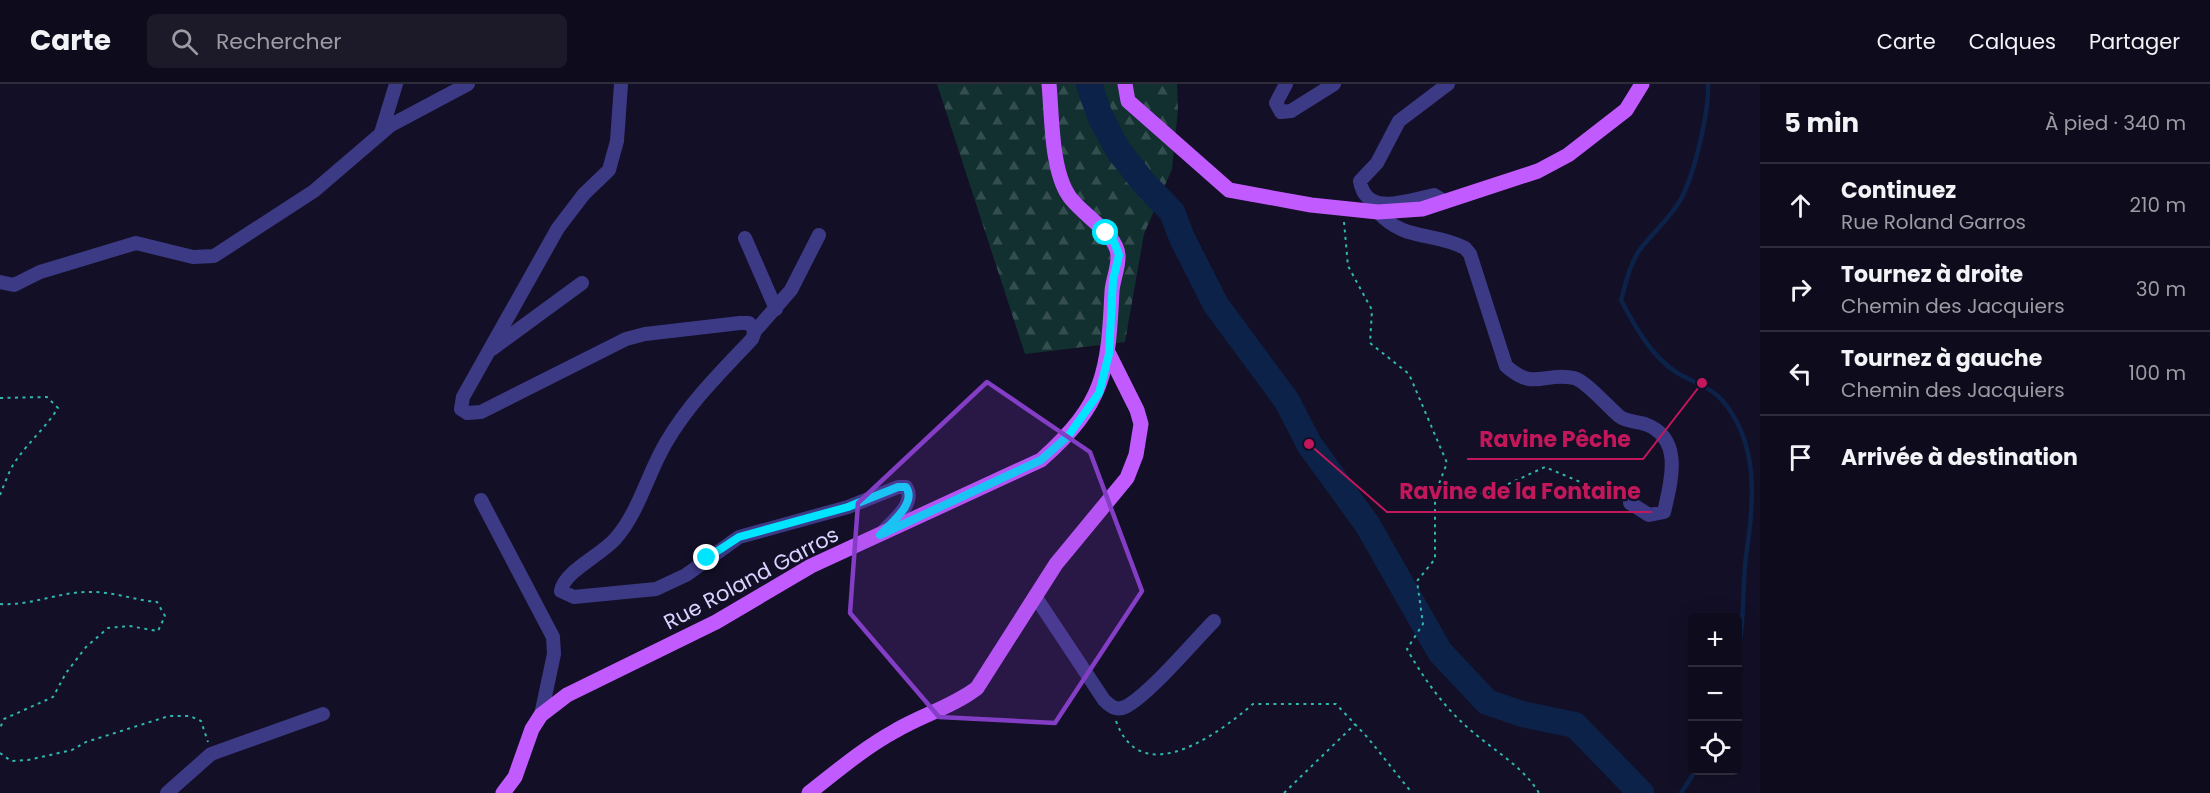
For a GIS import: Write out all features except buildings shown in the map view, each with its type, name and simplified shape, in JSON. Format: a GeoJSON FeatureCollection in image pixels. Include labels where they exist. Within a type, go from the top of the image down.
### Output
{"type":"FeatureCollection","features":[{"type":"Feature","properties":{"kind":"main road","name":"Rue Roland Garros"},"geometry":{"type":"LineString","coordinates":[[540,715],[567,695],[716,622],[811,566],[1041,460],[1068,436],[1099,393],[1109,354],[1113,280],[1119,255],[1114,242],[1069,196],[1057,163],[1049,84]]}},
{"type":"Feature","properties":{"kind":"main road"},"geometry":{"type":"LineString","coordinates":[[1125,84],[1128,101],[1229,190],[1342,210],[1378,212],[1422,209],[1506,184],[1538,171],[1568,155],[1626,110],[1642,84]]}},
{"type":"Feature","properties":{"kind":"main road"},"geometry":{"type":"LineString","coordinates":[[809,793],[874,744],[897,730],[964,698],[977,688],[1056,564],[1126,478],[1136,455],[1141,424],[1137,410],[1109,354]]}},
{"type":"Feature","properties":{"kind":"main road"},"geometry":{"type":"LineString","coordinates":[[503,793],[515,777],[540,715]]}},
{"type":"Feature","properties":{"kind":"street"},"geometry":{"type":"LineString","coordinates":[[381,133],[396,84]]}},
{"type":"Feature","properties":{"kind":"street"},"geometry":{"type":"LineString","coordinates":[[0,282],[14,285],[40,272],[136,243],[193,257],[214,256],[314,191],[381,133],[402,118],[468,84]]}},
{"type":"Feature","properties":{"kind":"street"},"geometry":{"type":"LineString","coordinates":[[621,84],[617,141],[609,170],[584,194],[558,228],[461,402],[461,409],[467,413],[481,411],[611,345],[645,334],[740,323],[749,323],[755,331]]}},
{"type":"Feature","properties":{"kind":"street"},"geometry":{"type":"LineString","coordinates":[[1286,84],[1276,103],[1281,112],[1291,111],[1334,84]]}},
{"type":"Feature","properties":{"kind":"street"},"geometry":{"type":"LineString","coordinates":[[1445,202],[1434,195],[1381,205],[1368,200],[1362,191],[1360,181],[1377,163],[1399,121],[1448,84]]}},
{"type":"Feature","properties":{"kind":"street"},"geometry":{"type":"LineString","coordinates":[[1378,212],[1390,226],[1465,248],[1470,254],[1506,366],[1518,377],[1538,381],[1558,375],[1578,379],[1622,419],[1646,424],[1660,433],[1672,454],[1672,479],[1664,512],[1649,515],[1630,503]]}},
{"type":"Feature","properties":{"kind":"street"},"geometry":{"type":"LineString","coordinates":[[819,235],[791,290],[755,331],[752,339],[681,417],[629,520],[617,538],[606,549],[566,578],[561,591],[574,597],[656,589],[686,575],[739,537],[848,507],[898,487],[906,487],[910,493],[909,501],[880,535]]}},
{"type":"Feature","properties":{"kind":"street"},"geometry":{"type":"LineString","coordinates":[[745,238],[776,309]]}},
{"type":"Feature","properties":{"kind":"street"},"geometry":{"type":"LineString","coordinates":[[488,352],[582,283]]}},
{"type":"Feature","properties":{"kind":"street"},"geometry":{"type":"LineString","coordinates":[[481,500],[553,637],[554,654],[540,715]]}},
{"type":"Feature","properties":{"kind":"street"},"geometry":{"type":"LineString","coordinates":[[1035,596],[1111,707],[1125,707],[1152,684],[1214,621]]}},
{"type":"Feature","properties":{"kind":"street"},"geometry":{"type":"LineString","coordinates":[[167,793],[211,754],[322,714]]}},
{"type":"Feature","properties":{"kind":"path"},"geometry":{"type":"LineString","coordinates":[[1342,210],[1348,266],[1372,310],[1370,344],[1409,374],[1447,463],[1435,494],[1435,559],[1417,581],[1424,624],[1407,649],[1420,672],[1465,726],[1529,777],[1539,793]]}},
{"type":"Feature","properties":{"kind":"path"},"geometry":{"type":"LineString","coordinates":[[0,398],[47,398],[58,408],[47,426],[13,465],[0,495]]}},
{"type":"Feature","properties":{"kind":"path"},"geometry":{"type":"LineString","coordinates":[[1435,494],[1489,493],[1545,467],[1630,503]]}},
{"type":"Feature","properties":{"kind":"path"},"geometry":{"type":"LineString","coordinates":[[0,604],[36,602],[66,593],[107,593],[157,602],[165,616],[158,631],[129,626],[108,628],[86,647],[66,673],[53,697],[3,719],[0,728]]}},
{"type":"Feature","properties":{"kind":"path"},"geometry":{"type":"LineString","coordinates":[[1111,707],[1121,735],[1143,753],[1181,752],[1222,730],[1253,704],[1336,704],[1412,793]]}},
{"type":"Feature","properties":{"kind":"path"},"geometry":{"type":"LineString","coordinates":[[0,753],[11,761],[28,760],[72,750],[86,742],[151,720],[190,716],[201,721],[211,754]]}},
{"type":"Feature","properties":{"kind":"path"},"geometry":{"type":"LineString","coordinates":[[1284,793],[1355,724]]}},
{"type":"Feature","properties":{"kind":"highlighted area"},"geometry":{"type":"Polygon","coordinates":[[[987,382],[1090,452],[1142,591],[1055,723],[939,717],[850,613],[858,503],[987,382]]]}},
{"type":"Feature","properties":{"kind":"green space"},"geometry":{"type":"Polygon","coordinates":[[[937,84],[1177,84],[1178,109],[1172,169],[1144,234],[1125,342],[1025,354],[937,84]]]}},
{"type":"Feature","properties":{"kind":"waterway"},"geometry":{"type":"LineString","coordinates":[[1089,84],[1100,116],[1118,150],[1144,183],[1172,212],[1182,238],[1216,305],[1287,401],[1309,444],[1367,524],[1440,652],[1487,702],[1522,714],[1575,725],[1641,793]]}},
{"type":"Feature","properties":{"kind":"waterway"},"geometry":{"type":"LineString","coordinates":[[1708,84],[1704,126],[1687,186],[1673,211],[1637,254],[1621,300],[1638,330],[1659,358],[1676,372],[1717,395],[1734,417],[1743,436],[1748,455],[1752,495],[1742,628]]}},
{"type":"Feature","properties":{"kind":"waterway"},"geometry":{"type":"LineString","coordinates":[[1681,793],[1693,775]]}},
{"type":"Feature","properties":{"kind":"place","name":"Ravine Pêche"},"geometry":{"type":"Point","coordinates":[1702,383]}},
{"type":"Feature","properties":{"kind":"place","name":"Ravine de la Fontaine"},"geometry":{"type":"Point","coordinates":[1309,444]}},
{"type":"Feature","properties":{"kind":"route"},"geometry":{"type":"LineString","coordinates":[[707,558],[739,537],[848,507],[898,487],[906,487],[910,493],[909,501],[880,535],[1041,460],[1068,436],[1099,393],[1109,354],[1113,280],[1119,255],[1114,242],[1106,233]]}}]}
